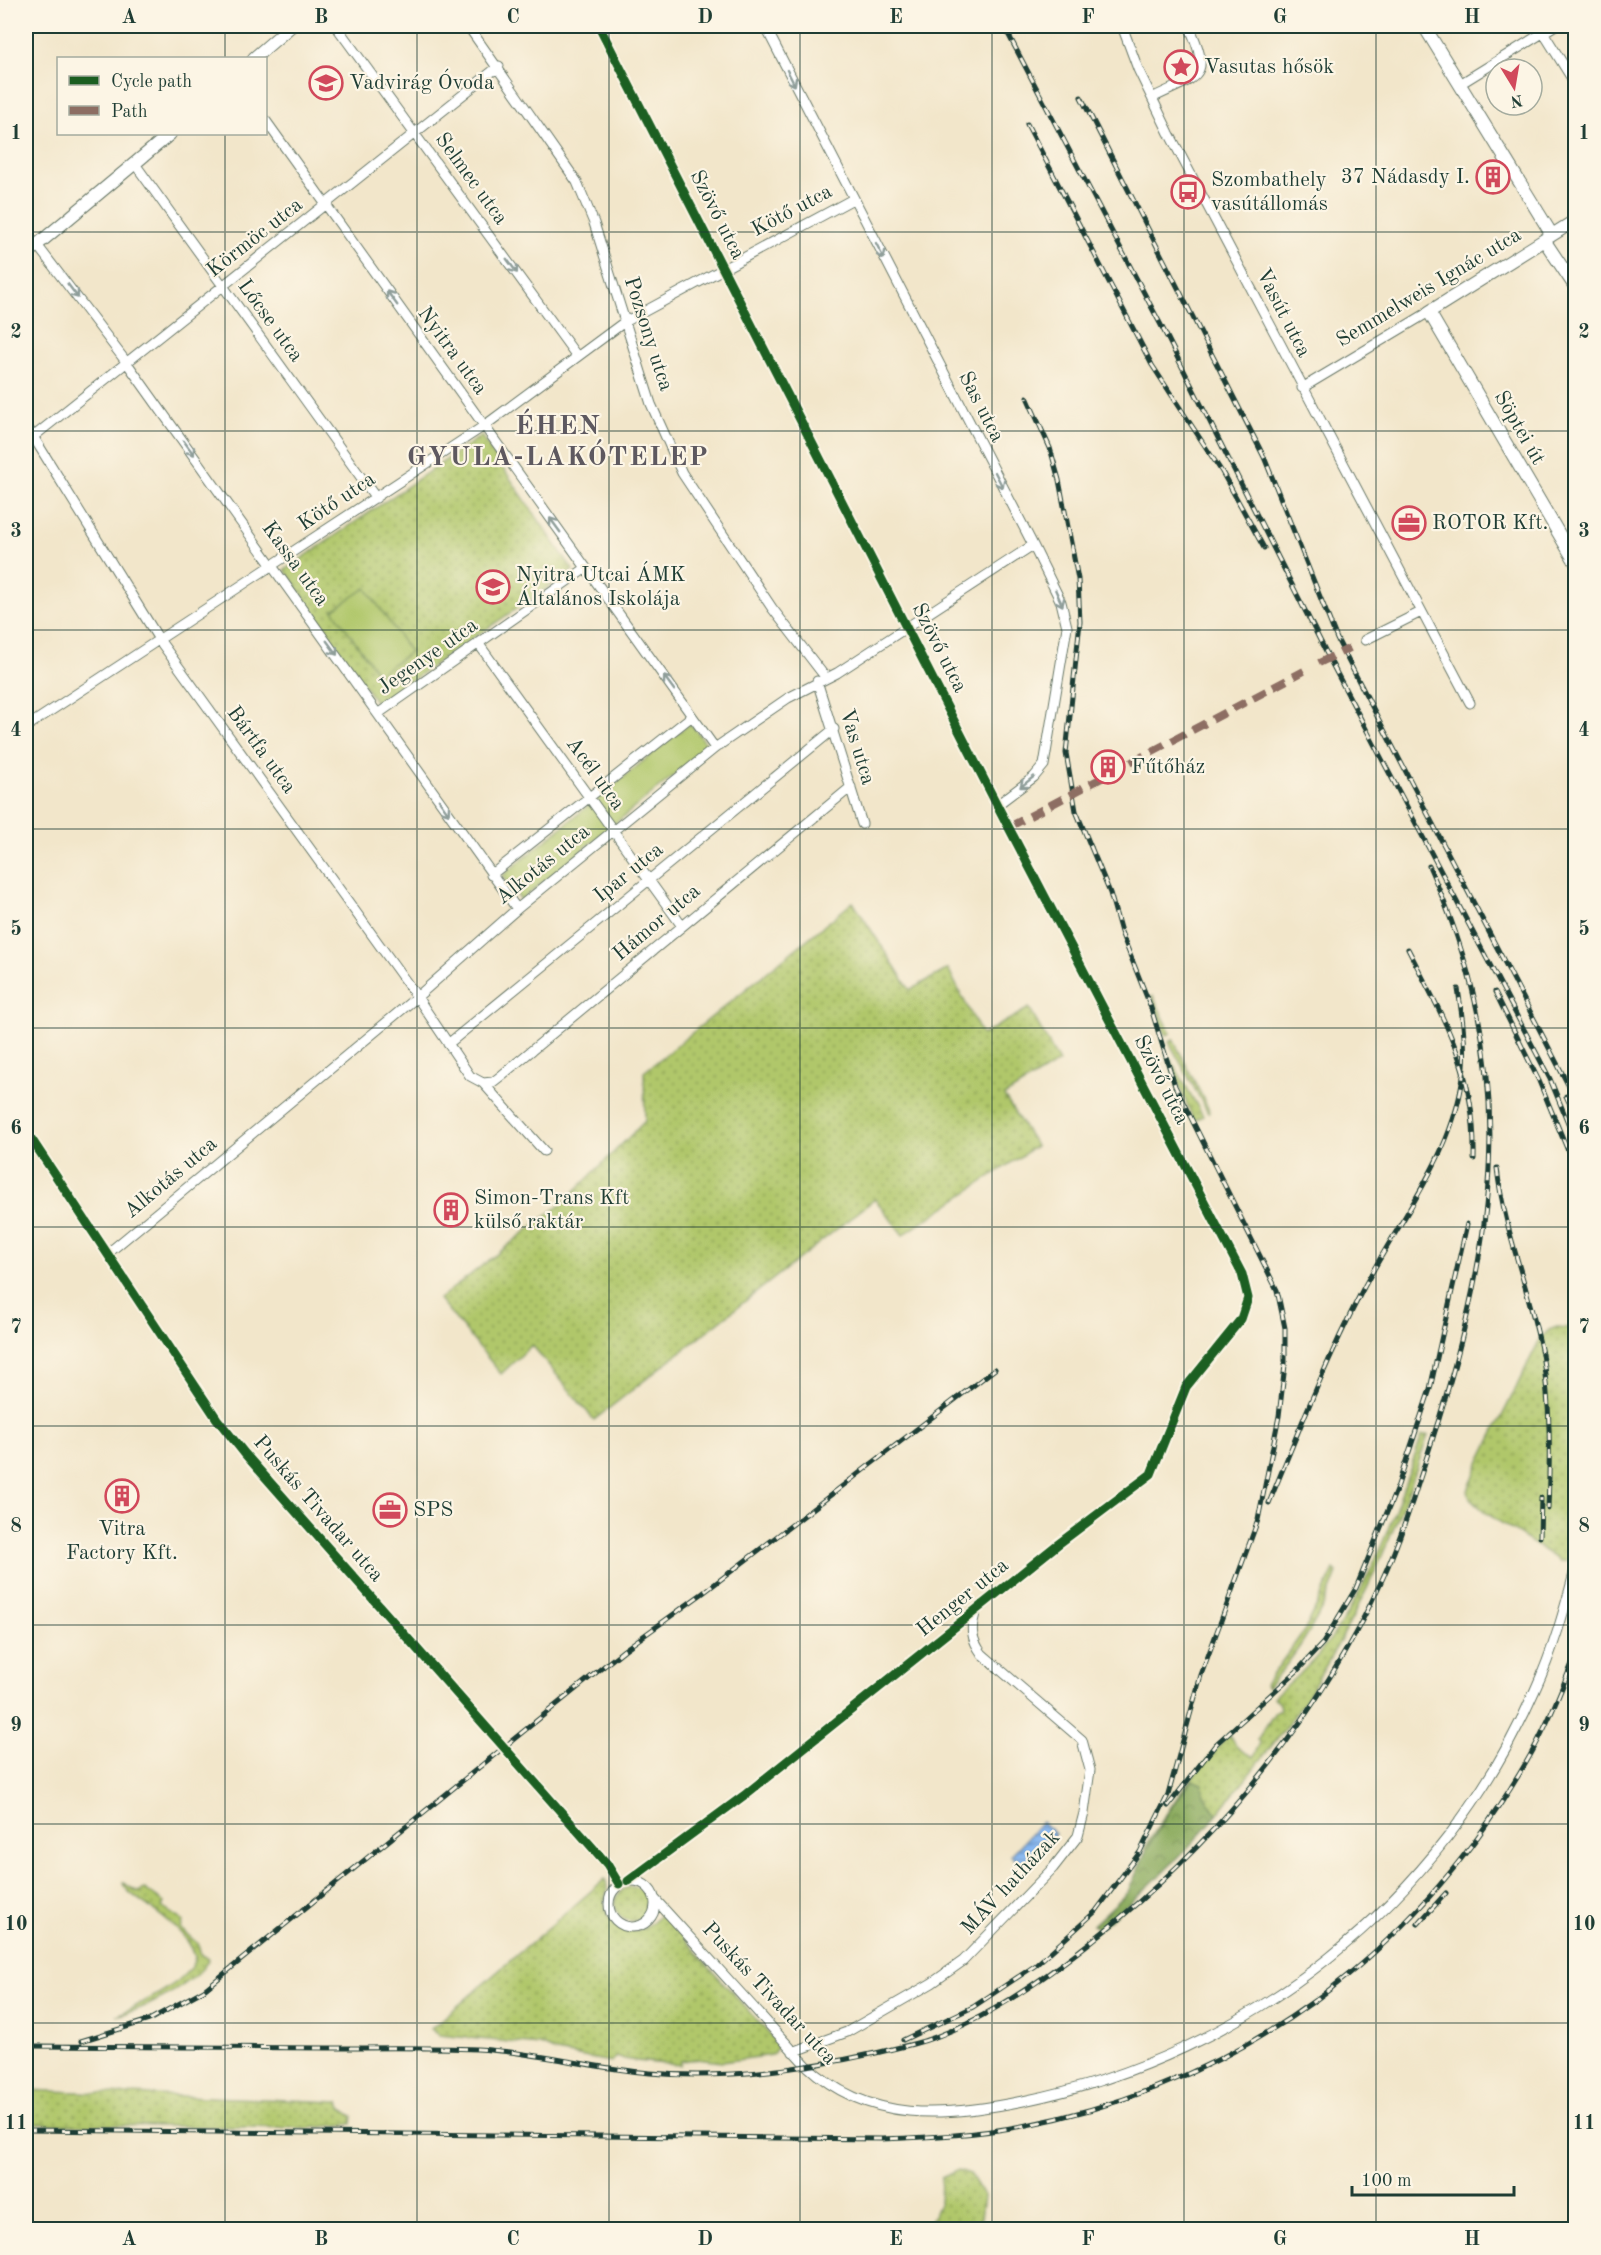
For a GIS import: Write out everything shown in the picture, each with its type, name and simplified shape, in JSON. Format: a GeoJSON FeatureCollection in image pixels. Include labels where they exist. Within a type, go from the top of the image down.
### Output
{"type":"FeatureCollection","features":[{"type":"Feature","properties":{"kind":"street"},"geometry":{"type":"LineString","coordinates":[[255,57],[291,26]]}},
{"type":"Feature","properties":{"kind":"street","name":"Selmec utca"},"geometry":{"type":"LineString","coordinates":[[336,26],[576,355]]}},
{"type":"Feature","properties":{"kind":"street","name":"Pozsony utca"},"geometry":{"type":"LineString","coordinates":[[468,26],[499,66],[577,182],[594,223],[623,323],[651,404],[682,473],[822,679]]}},
{"type":"Feature","properties":{"kind":"street","name":"Szövő utca"},"geometry":{"type":"LineString","coordinates":[[599,26],[1247,1287]]}},
{"type":"Feature","properties":{"kind":"street","name":"Sas utca"},"geometry":{"type":"LineString","coordinates":[[765,26],[1061,602],[1066,627],[1065,638],[1044,765],[1034,777],[998,805]]}},
{"type":"Feature","properties":{"kind":"street","name":"Vasút utca"},"geometry":{"type":"LineString","coordinates":[[1122,26],[1152,98],[1302,388],[1470,704]]}},
{"type":"Feature","properties":{"kind":"street"},"geometry":{"type":"LineString","coordinates":[[1152,98],[1195,77],[1201,70],[1201,53],[1189,26]]}},
{"type":"Feature","properties":{"kind":"street"},"geometry":{"type":"LineString","coordinates":[[1424,26],[1460,84],[1575,288]]}},
{"type":"Feature","properties":{"kind":"street"},"geometry":{"type":"LineString","coordinates":[[1460,84],[1554,26]]}},
{"type":"Feature","properties":{"kind":"street"},"geometry":{"type":"LineString","coordinates":[[1543,32],[1575,85]]}},
{"type":"Feature","properties":{"kind":"street","name":"Körmöc utca"},"geometry":{"type":"LineString","coordinates":[[33,437],[499,66]]}},
{"type":"Feature","properties":{"kind":"street","name":"Nyitra utca"},"geometry":{"type":"LineString","coordinates":[[267,122],[715,748]]}},
{"type":"Feature","properties":{"kind":"street"},"geometry":{"type":"LineString","coordinates":[[26,254],[169,135]]}},
{"type":"Feature","properties":{"kind":"street","name":"Lőcse utca"},"geometry":{"type":"LineString","coordinates":[[135,164],[376,498]]}},
{"type":"Feature","properties":{"kind":"street","name":"Kötő utca"},"geometry":{"type":"LineString","coordinates":[[26,727],[484,426],[576,355],[623,323],[853,200]]}},
{"type":"Feature","properties":{"kind":"street","name":"Semmelweis Ignác utca"},"geometry":{"type":"LineString","coordinates":[[1302,388],[1429,312],[1575,220]]}},
{"type":"Feature","properties":{"kind":"street","name":"Kassa utca"},"geometry":{"type":"LineString","coordinates":[[37,245],[127,363],[274,566],[517,909]]}},
{"type":"Feature","properties":{"kind":"street","name":"Söptei út"},"geometry":{"type":"LineString","coordinates":[[1429,312],[1575,563]]}},
{"type":"Feature","properties":{"kind":"street","name":"Bártfa utca"},"geometry":{"type":"LineString","coordinates":[[26,425],[160,641],[417,997],[470,1076],[483,1083],[544,1151]]}},
{"type":"Feature","properties":{"kind":"street","name":"Alkotás utca"},"geometry":{"type":"LineString","coordinates":[[107,1254],[417,997],[517,909],[715,748],[908,627],[1033,545]]}},
{"type":"Feature","properties":{"kind":"street","name":"Jegenye utca"},"geometry":{"type":"LineString","coordinates":[[379,713],[586,568]]}},
{"type":"Feature","properties":{"kind":"street"},"geometry":{"type":"LineString","coordinates":[[1365,640],[1420,612]]}},
{"type":"Feature","properties":{"kind":"street","name":"Acél utca"},"geometry":{"type":"LineString","coordinates":[[478,643],[682,926]]}},
{"type":"Feature","properties":{"kind":"street","name":"Vas utca"},"geometry":{"type":"LineString","coordinates":[[822,679],[862,824]]}},
{"type":"Feature","properties":{"kind":"street","name":"Alkotás utca"},"geometry":{"type":"LineString","coordinates":[[491,875],[692,716]]}},
{"type":"Feature","properties":{"kind":"street","name":"Ipar utca"},"geometry":{"type":"LineString","coordinates":[[448,1044],[834,729]]}},
{"type":"Feature","properties":{"kind":"street","name":"Hámor utca"},"geometry":{"type":"LineString","coordinates":[[483,1083],[493,1082],[502,1075],[851,787]]}},
{"type":"Feature","properties":{"kind":"street","name":"Puskás Tivadar utca"},"geometry":{"type":"LineString","coordinates":[[26,1131],[195,1388],[245,1454],[623,1882],[642,1884],[793,2052],[825,2081],[868,2101],[928,2114],[949,2114],[1038,2098],[1132,2072],[1186,2049],[1242,2019],[1325,1964],[1357,1937],[1396,1898],[1453,1830],[1494,1770],[1536,1690],[1564,1611],[1575,1566]]}},
{"type":"Feature","properties":{"kind":"street","name":"Henger utca"},"geometry":{"type":"LineString","coordinates":[[623,1882],[746,1794],[1151,1474],[1186,1387],[1241,1319],[1248,1298],[1247,1287]]}},
{"type":"Feature","properties":{"kind":"street","name":"MÁV hatházak"},"geometry":{"type":"LineString","coordinates":[[793,2052],[847,2032],[932,1983],[963,1961],[1053,1868],[1080,1832],[1090,1770],[1084,1745],[1078,1737],[982,1654],[976,1646],[970,1627],[976,1611]]}},
{"type":"Feature","properties":{"kind":"street"},"geometry":{"type":"LineString","coordinates":[[623,1882],[612,1892],[609,1902],[612,1916],[620,1923],[631,1927],[646,1922],[653,1913],[654,1898]]}},
{"type":"Feature","properties":{"kind":"green space"},"geometry":{"type":"Polygon","coordinates":[[[481,436],[573,570],[377,704],[285,570],[481,436]]]}},
{"type":"Feature","properties":{"kind":"green space"},"geometry":{"type":"Polygon","coordinates":[[[366,588],[410,652],[378,674],[333,610],[366,588]]]}},
{"type":"Feature","properties":{"kind":"green space"},"geometry":{"type":"Polygon","coordinates":[[[690,723],[709,747],[521,900],[502,876],[690,723]]]}},
{"type":"Feature","properties":{"kind":"green space"},"geometry":{"type":"Polygon","coordinates":[[[853,902],[910,990],[948,969],[982,1035],[1029,1008],[1059,1062],[1004,1096],[1036,1146],[903,1235],[875,1199],[594,1420],[532,1345],[501,1374],[439,1299],[564,1202],[645,1121],[644,1072],[853,902]]]}},
{"type":"Feature","properties":{"kind":"green space"},"geometry":{"type":"Polygon","coordinates":[[[1153,996],[1171,1033],[1166,1035],[1151,997],[1153,996]]]}},
{"type":"Feature","properties":{"kind":"green space"},"geometry":{"type":"Polygon","coordinates":[[[1173,1039],[1210,1112],[1208,1113],[1169,1042],[1173,1039]]]}},
{"type":"Feature","properties":{"kind":"green space"},"geometry":{"type":"Polygon","coordinates":[[[1171,1060],[1203,1116],[1194,1121],[1169,1061],[1171,1060]]]}},
{"type":"Feature","properties":{"kind":"green space"},"geometry":{"type":"Polygon","coordinates":[[[1557,1327],[1569,1328],[1576,1333],[1576,1546],[1572,1557],[1567,1561],[1560,1561],[1486,1513],[1470,1498],[1468,1491],[1477,1467],[1540,1339],[1549,1330],[1557,1327]]]}},
{"type":"Feature","properties":{"kind":"green space"},"geometry":{"type":"Polygon","coordinates":[[[1422,1435],[1428,1435],[1388,1543],[1338,1645],[1298,1710],[1217,1815],[1204,1795],[1202,1784],[1192,1780],[1173,1805],[1146,1851],[1144,1849],[1181,1791],[1229,1734],[1237,1747],[1253,1757],[1260,1743],[1257,1740],[1275,1712],[1280,1709],[1273,1697],[1314,1660],[1342,1622],[1370,1571],[1382,1545],[1422,1435]]]}},
{"type":"Feature","properties":{"kind":"green space"},"geometry":{"type":"Polygon","coordinates":[[[1334,1570],[1337,1573],[1316,1620],[1289,1662],[1267,1688],[1265,1685],[1306,1628],[1334,1570]]]}},
{"type":"Feature","properties":{"kind":"green space"},"geometry":{"type":"Polygon","coordinates":[[[1192,1780],[1202,1784],[1204,1795],[1217,1815],[1160,1875],[1098,1929],[1093,1925],[1128,1892],[1146,1851],[1173,1805],[1192,1780]]]}},
{"type":"Feature","properties":{"kind":"green space"},"geometry":{"type":"Polygon","coordinates":[[[605,1879],[607,1886],[605,1906],[614,1923],[625,1929],[638,1930],[646,1927],[659,1916],[665,1917],[779,2045],[772,2055],[722,2062],[696,2059],[681,2061],[680,2065],[617,2057],[611,2062],[556,2052],[540,2045],[439,2035],[431,2029],[605,1879]]]}},
{"type":"Feature","properties":{"kind":"green space"},"geometry":{"type":"Polygon","coordinates":[[[123,1883],[138,1892],[145,1889],[164,1903],[162,1907],[183,1921],[181,1929],[198,1944],[201,1955],[209,1959],[202,1969],[181,1987],[154,2002],[116,2016],[174,1984],[191,1966],[195,1957],[180,1932],[126,1889],[123,1883]]]}},
{"type":"Feature","properties":{"kind":"green space"},"geometry":{"type":"Polygon","coordinates":[[[632,1887],[644,1892],[649,1904],[644,1916],[632,1921],[620,1916],[615,1904],[620,1892],[632,1887]]]}},
{"type":"Feature","properties":{"kind":"green space"},"geometry":{"type":"Polygon","coordinates":[[[26,2090],[339,2102],[341,2108],[353,2116],[352,2124],[308,2128],[26,2124],[26,2090]]]}},
{"type":"Feature","properties":{"kind":"green space"},"geometry":{"type":"Polygon","coordinates":[[[958,2170],[970,2174],[984,2196],[981,2218],[970,2229],[921,2229],[928,2224],[940,2203],[941,2178],[958,2170]]]}},
{"type":"Feature","properties":{"kind":"water"},"geometry":{"type":"Polygon","coordinates":[[[1042,1822],[1055,1834],[1023,1867],[1011,1855],[1042,1822]]]}},
{"type":"Feature","properties":{"kind":"railway"},"geometry":{"type":"LineString","coordinates":[[1004,26],[1163,329],[1332,664],[1550,1079],[1576,1142]]}},
{"type":"Feature","properties":{"kind":"railway"},"geometry":{"type":"LineString","coordinates":[[1081,97],[1264,457],[1337,639],[1576,1100]]}},
{"type":"Feature","properties":{"kind":"railway"},"geometry":{"type":"LineString","coordinates":[[1027,124],[1152,365],[1222,472],[1264,548]]}},
{"type":"Feature","properties":{"kind":"railway"},"geometry":{"type":"LineString","coordinates":[[903,2040],[973,2007],[1036,1965],[1096,1911],[1140,1852],[1168,1795],[1201,1675],[1258,1520],[1279,1416],[1285,1365],[1285,1328],[1277,1290],[1175,1086],[1150,1005],[1121,932],[1110,893],[1076,811],[1066,753],[1080,622],[1078,579],[1059,480],[1050,448],[1027,397]]}},
{"type":"Feature","properties":{"kind":"railway"},"geometry":{"type":"LineString","coordinates":[[26,2046],[458,2048],[520,2053],[650,2073],[682,2075],[749,2073],[850,2059],[940,2035],[995,2009],[1022,1992],[1049,1974],[1120,1918],[1160,1883],[1235,1806],[1269,1765],[1330,1677],[1357,1630],[1390,1562],[1439,1419],[1460,1346],[1476,1276],[1486,1208],[1490,1141],[1487,1074],[1476,1007],[1457,938],[1429,866]]}},
{"type":"Feature","properties":{"kind":"railway"},"geometry":{"type":"LineString","coordinates":[[1408,949],[1446,1025],[1464,1074],[1470,1100],[1474,1159]]}},
{"type":"Feature","properties":{"kind":"railway"},"geometry":{"type":"LineString","coordinates":[[1269,1503],[1348,1319],[1424,1184],[1451,1127],[1464,1066],[1464,1037],[1458,989]]}},
{"type":"Feature","properties":{"kind":"railway"},"geometry":{"type":"LineString","coordinates":[[1495,992],[1539,1081],[1576,1170]]}},
{"type":"Feature","properties":{"kind":"railway"},"geometry":{"type":"LineString","coordinates":[[1566,1096],[1576,1117]]}},
{"type":"Feature","properties":{"kind":"railway"},"geometry":{"type":"LineString","coordinates":[[1497,1168],[1505,1215],[1537,1331],[1545,1373],[1549,1431],[1548,1509]]}},
{"type":"Feature","properties":{"kind":"railway"},"geometry":{"type":"LineString","coordinates":[[1168,1806],[1216,1744],[1297,1671],[1323,1643],[1356,1588],[1397,1488],[1430,1389],[1467,1224]]}},
{"type":"Feature","properties":{"kind":"railway"},"geometry":{"type":"LineString","coordinates":[[81,2041],[149,2020],[204,1990],[624,1650],[703,1593],[995,1369]]}},
{"type":"Feature","properties":{"kind":"railway"},"geometry":{"type":"LineString","coordinates":[[1540,1537],[1541,1498]]}},
{"type":"Feature","properties":{"kind":"railway"},"geometry":{"type":"LineString","coordinates":[[26,2130],[882,2139],[987,2132],[1022,2126],[1103,2106],[1178,2078],[1249,2043],[1315,2000],[1376,1950],[1432,1894],[1482,1831],[1534,1748],[1576,1654]]}},
{"type":"Feature","properties":{"kind":"railway"},"geometry":{"type":"LineString","coordinates":[[1418,1924],[1446,1893]]}},
{"type":"Feature","properties":{"kind":"marked path"},"geometry":{"type":"LineString","coordinates":[[1319,663],[1350,648]]}},
{"type":"Feature","properties":{"kind":"marked path"},"geometry":{"type":"LineString","coordinates":[[1009,827],[1304,671]]}},
{"type":"Feature","properties":{"kind":"cycle path"},"geometry":{"type":"LineString","coordinates":[[599,26],[997,805],[1242,1274],[1248,1298],[1241,1319],[1186,1387],[1151,1474],[1057,1545],[746,1794],[628,1881]]}},
{"type":"Feature","properties":{"kind":"cycle path"},"geometry":{"type":"LineString","coordinates":[[26,1131],[217,1419],[245,1454],[607,1864],[619,1884]]}},
{"type":"Feature","properties":{"kind":"place","name":"Vasutas hősök"},"geometry":{"type":"Point","coordinates":[1181,67]}},
{"type":"Feature","properties":{"kind":"place","name":"Vadvirág Óvoda"},"geometry":{"type":"Point","coordinates":[326,83]}},
{"type":"Feature","properties":{"kind":"place","name":"37 Nádasdy I."},"geometry":{"type":"Point","coordinates":[1493,177]}},
{"type":"Feature","properties":{"kind":"place","name":"Szombathely vasútállomás"},"geometry":{"type":"Point","coordinates":[1188,192]}},
{"type":"Feature","properties":{"kind":"place","name":"ROTOR Kft."},"geometry":{"type":"Point","coordinates":[1409,523]}},
{"type":"Feature","properties":{"kind":"place","name":"Nyitra Utcai ÁMK Általános Iskolája"},"geometry":{"type":"Point","coordinates":[493,587]}},
{"type":"Feature","properties":{"kind":"place","name":"Fűtőház"},"geometry":{"type":"Point","coordinates":[1108,767]}},
{"type":"Feature","properties":{"kind":"place","name":"Simon-Trans Kft külső raktár"},"geometry":{"type":"Point","coordinates":[451,1210]}},
{"type":"Feature","properties":{"kind":"place","name":"Vitra Factory Kft."},"geometry":{"type":"Point","coordinates":[122,1496]}},
{"type":"Feature","properties":{"kind":"place","name":"SPS"},"geometry":{"type":"Point","coordinates":[390,1510]}},
{"type":"Feature","properties":{"kind":"district","name":"ÉHEN GYULA-LAKÓTELEP"},"geometry":{"type":"Point","coordinates":[558,442]}}]}
